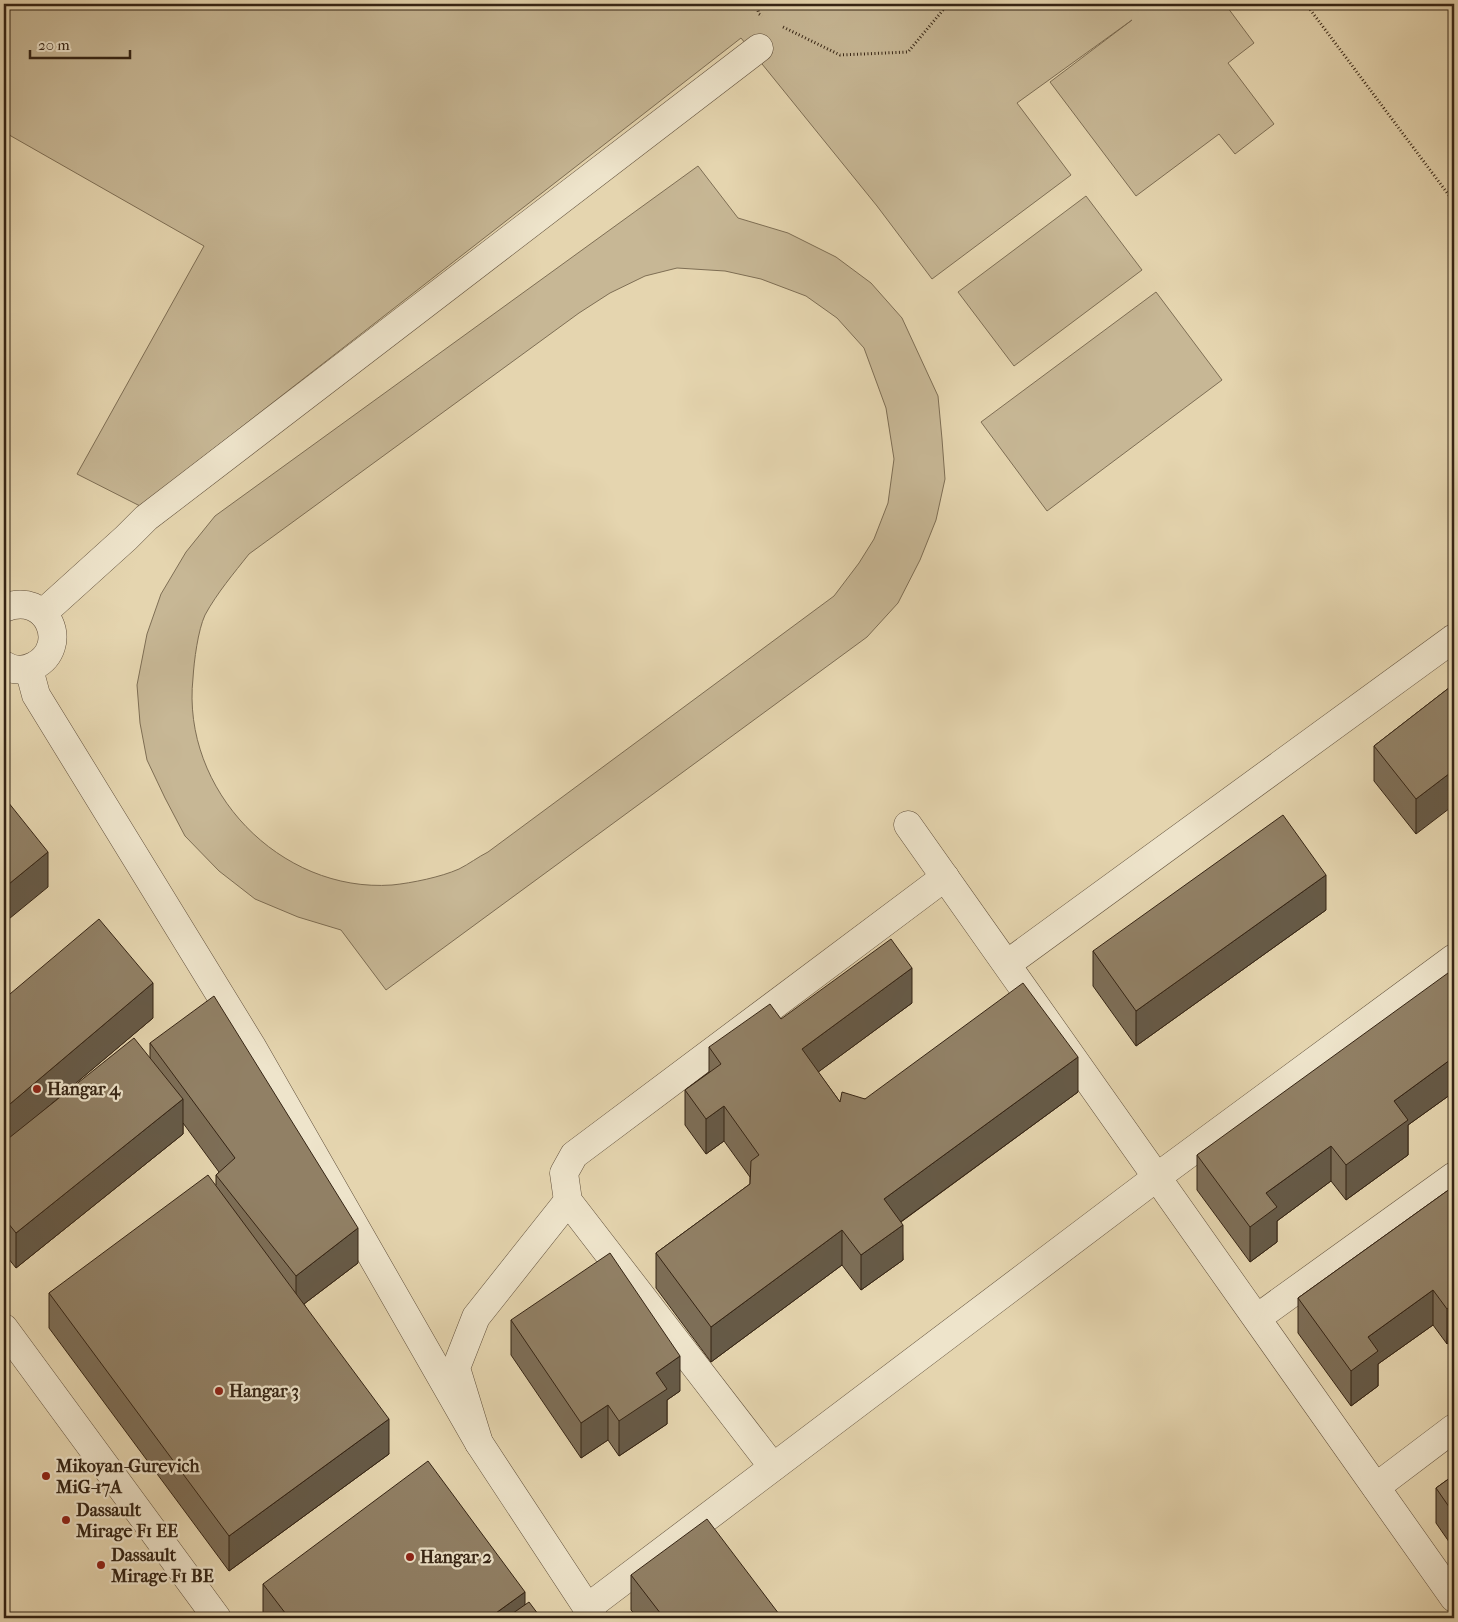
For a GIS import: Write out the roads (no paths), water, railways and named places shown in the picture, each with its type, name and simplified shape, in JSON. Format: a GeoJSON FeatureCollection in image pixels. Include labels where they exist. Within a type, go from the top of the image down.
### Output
{"type":"FeatureCollection","features":[{"type":"Feature","properties":{"kind":"street"},"geometry":{"type":"LineString","coordinates":[[43,613],[153,512],[759,48]]}},
{"type":"Feature","properties":{"kind":"street"},"geometry":{"type":"LineString","coordinates":[[4,608],[14,604],[25,604],[43,613],[49,622],[52,645],[47,655],[39,663],[16,667],[36,695],[251,1045],[479,1443],[590,1613],[773,1467],[1157,1177],[1446,974]]}},
{"type":"Feature","properties":{"kind":"street"},"geometry":{"type":"LineString","coordinates":[[1006,964],[1454,638]]}},
{"type":"Feature","properties":{"kind":"street"},"geometry":{"type":"LineString","coordinates":[[908,826],[1454,1598]]}},
{"type":"Feature","properties":{"kind":"street"},"geometry":{"type":"LineString","coordinates":[[773,1467],[568,1200],[564,1172],[574,1155],[945,878]]}},
{"type":"Feature","properties":{"kind":"street"},"geometry":{"type":"LineString","coordinates":[[1257,1318],[1454,1176]]}},
{"type":"Feature","properties":{"kind":"street"},"geometry":{"type":"LineString","coordinates":[[479,1443],[456,1368],[476,1317],[568,1200]]}},
{"type":"Feature","properties":{"kind":"street"},"geometry":{"type":"LineString","coordinates":[[4,1328],[217,1618]]}},
{"type":"Feature","properties":{"kind":"street"},"geometry":{"type":"LineString","coordinates":[[1376,1487],[1454,1428]]}},
{"type":"Feature","properties":{"kind":"place","name":"Hangar 4"},"geometry":{"type":"Point","coordinates":[37,1089]}},
{"type":"Feature","properties":{"kind":"place","name":"Hangar 3"},"geometry":{"type":"Point","coordinates":[219,1391]}},
{"type":"Feature","properties":{"kind":"place","name":"Mikoyan-Gurevich MiG-17A"},"geometry":{"type":"Point","coordinates":[46,1476]}},
{"type":"Feature","properties":{"kind":"place","name":"Dassault Mirage F1 EE"},"geometry":{"type":"Point","coordinates":[66,1520]}},
{"type":"Feature","properties":{"kind":"place","name":"Hangar 2"},"geometry":{"type":"Point","coordinates":[410,1557]}},
{"type":"Feature","properties":{"kind":"place","name":"Dassault Mirage F1 BE"},"geometry":{"type":"Point","coordinates":[101,1565]}}]}
